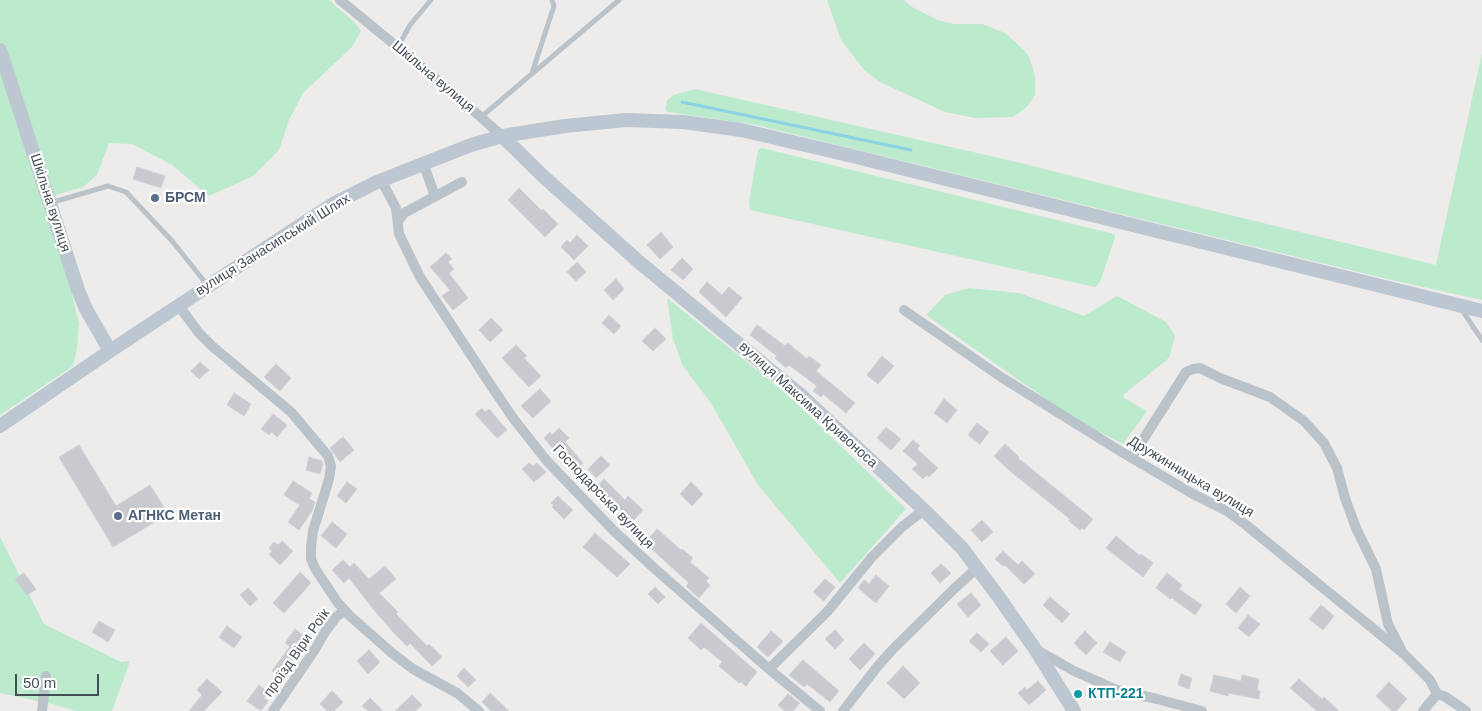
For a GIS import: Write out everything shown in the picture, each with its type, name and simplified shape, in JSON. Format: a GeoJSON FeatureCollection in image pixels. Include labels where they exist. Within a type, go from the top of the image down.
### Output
{"type":"FeatureCollection","features":[{"type":"Feature","properties":{"kind":"main road","name":"Шкільна вулиця"},"geometry":{"type":"LineString","coordinates":[[0,50],[78,290],[86,309],[110,351]]}},
{"type":"Feature","properties":{"kind":"main road","name":"вулиця Занасипський Шлях"},"geometry":{"type":"LineString","coordinates":[[0,426],[333,204],[381,180],[471,145],[502,136],[565,126],[626,120],[683,122],[741,130],[1482,311]]}},
{"type":"Feature","properties":{"kind":"main road","name":"вулиця Максима Кривоноса"},"geometry":{"type":"LineString","coordinates":[[502,136],[544,177],[639,262],[803,397],[962,548],[978,567],[1035,649],[1074,711]]}},
{"type":"Feature","properties":{"kind":"street","name":"Шкільна вулиця"},"geometry":{"type":"LineString","coordinates":[[340,0],[456,95],[502,136]]}},
{"type":"Feature","properties":{"kind":"street"},"geometry":{"type":"LineString","coordinates":[[423,163],[435,196]]}},
{"type":"Feature","properties":{"kind":"street","name":"Господарська вулиця"},"geometry":{"type":"LineString","coordinates":[[381,180],[396,208],[399,220],[399,234],[420,277],[488,382],[513,418],[547,461],[614,531],[769,669],[820,711]]}},
{"type":"Feature","properties":{"kind":"street"},"geometry":{"type":"LineString","coordinates":[[399,220],[404,213],[462,182]]}},
{"type":"Feature","properties":{"kind":"street"},"geometry":{"type":"LineString","coordinates":[[179,306],[199,333],[291,412],[328,456],[331,466],[329,479],[313,531],[312,559],[316,570],[344,611],[392,653],[413,668],[457,693],[480,711]]}},
{"type":"Feature","properties":{"kind":"street","name":"Дружинницька вулиця"},"geometry":{"type":"LineString","coordinates":[[904,310],[1001,376],[1193,494],[1234,516],[1403,653],[1430,680],[1437,694],[1444,696],[1466,711]]}},
{"type":"Feature","properties":{"kind":"street"},"geometry":{"type":"LineString","coordinates":[[1132,457],[1186,372],[1193,369],[1200,368],[1220,378],[1270,397],[1304,421],[1324,443],[1337,468],[1356,528],[1376,570],[1388,624],[1403,653]]}},
{"type":"Feature","properties":{"kind":"street"},"geometry":{"type":"LineString","coordinates":[[769,669],[827,612],[872,557],[903,526],[924,510]]}},
{"type":"Feature","properties":{"kind":"street"},"geometry":{"type":"LineString","coordinates":[[843,711],[877,666],[978,567]]}},
{"type":"Feature","properties":{"kind":"street","name":"проїзд Віри Роїк"},"geometry":{"type":"LineString","coordinates":[[273,711],[325,632],[336,617],[344,611]]}},
{"type":"Feature","properties":{"kind":"street"},"geometry":{"type":"LineString","coordinates":[[1035,649],[1074,671],[1117,690],[1202,711]]}},
{"type":"Feature","properties":{"kind":"street"},"geometry":{"type":"LineString","coordinates":[[42,711],[46,676]]}},
{"type":"Feature","properties":{"kind":"street"},"geometry":{"type":"LineString","coordinates":[[1423,711],[1437,694]]}},
{"type":"Feature","properties":{"kind":"lane"},"geometry":{"type":"LineString","coordinates":[[398,47],[410,25],[431,0]]}},
{"type":"Feature","properties":{"kind":"lane"},"geometry":{"type":"LineString","coordinates":[[532,73],[554,6],[552,0]]}},
{"type":"Feature","properties":{"kind":"lane"},"geometry":{"type":"LineString","coordinates":[[481,117],[618,0]]}},
{"type":"Feature","properties":{"kind":"lane"},"geometry":{"type":"LineString","coordinates":[[50,203],[108,186],[126,192],[172,242],[208,286]]}},
{"type":"Feature","properties":{"kind":"lane"},"geometry":{"type":"LineString","coordinates":[[1458,305],[1482,340]]}},
{"type":"Feature","properties":{"kind":"green space"},"geometry":{"type":"Polygon","coordinates":[[[0,0],[329,0],[355,23],[361,31],[352,47],[303,93],[289,120],[279,150],[253,176],[209,196],[172,165],[131,144],[109,143],[97,175],[83,187],[42,199],[72,294],[79,323],[77,349],[73,366],[0,415],[0,0]]]}},
{"type":"Feature","properties":{"kind":"green space"},"geometry":{"type":"Polygon","coordinates":[[[827,0],[904,0],[912,7],[938,20],[953,24],[982,24],[1005,33],[1029,57],[1035,75],[1035,95],[1027,107],[1013,117],[975,118],[945,112],[880,82],[865,71],[841,40],[827,0]]]}},
{"type":"Feature","properties":{"kind":"green space"},"geometry":{"type":"Polygon","coordinates":[[[1482,53],[1482,300],[1387,279],[756,125],[668,112],[666,110],[667,100],[674,95],[695,89],[1021,163],[1436,265],[1482,53]]]}},
{"type":"Feature","properties":{"kind":"green space"},"geometry":{"type":"Polygon","coordinates":[[[762,148],[1114,234],[1115,238],[1100,282],[1095,287],[750,210],[749,202],[758,150],[762,148]]]}},
{"type":"Feature","properties":{"kind":"green space"},"geometry":{"type":"Polygon","coordinates":[[[969,288],[1019,293],[1084,316],[1117,296],[1166,322],[1175,336],[1169,358],[1123,395],[1124,398],[1147,411],[1123,444],[1076,420],[926,315],[945,295],[969,288]]]}},
{"type":"Feature","properties":{"kind":"green space"},"geometry":{"type":"Polygon","coordinates":[[[667,298],[788,395],[906,509],[840,583],[758,485],[711,403],[683,366],[673,339],[667,298]]]}},
{"type":"Feature","properties":{"kind":"green space"},"geometry":{"type":"Polygon","coordinates":[[[0,537],[44,624],[121,662],[130,661],[112,711],[76,711],[0,693],[0,537]]]}},
{"type":"Feature","properties":{"kind":"building"},"geometry":{"type":"Polygon","coordinates":[[[137,167],[165,176],[161,188],[133,179],[137,167]]]}},
{"type":"Feature","properties":{"kind":"building"},"geometry":{"type":"Polygon","coordinates":[[[519,188],[558,224],[545,237],[508,200],[519,188]]]}},
{"type":"Feature","properties":{"kind":"building"},"geometry":{"type":"Polygon","coordinates":[[[661,232],[673,247],[660,259],[647,245],[661,232]]]}},
{"type":"Feature","properties":{"kind":"building"},"geometry":{"type":"Polygon","coordinates":[[[577,235],[588,246],[574,260],[561,247],[567,240],[570,243],[577,235]]]}},
{"type":"Feature","properties":{"kind":"building"},"geometry":{"type":"Polygon","coordinates":[[[446,253],[452,259],[448,262],[454,269],[449,273],[468,298],[453,310],[442,296],[450,290],[430,267],[446,253]]]}},
{"type":"Feature","properties":{"kind":"building"},"geometry":{"type":"Polygon","coordinates":[[[682,258],[693,269],[683,280],[671,270],[682,258]]]}},
{"type":"Feature","properties":{"kind":"building"},"geometry":{"type":"Polygon","coordinates":[[[577,262],[586,272],[576,281],[567,272],[577,262]]]}},
{"type":"Feature","properties":{"kind":"building"},"geometry":{"type":"Polygon","coordinates":[[[616,279],[624,289],[613,300],[604,290],[616,279]]]}},
{"type":"Feature","properties":{"kind":"building"},"geometry":{"type":"Polygon","coordinates":[[[707,282],[722,295],[729,287],[742,298],[726,317],[699,292],[707,282]]]}},
{"type":"Feature","properties":{"kind":"building"},"geometry":{"type":"Polygon","coordinates":[[[609,315],[621,326],[614,334],[602,323],[609,315]]]}},
{"type":"Feature","properties":{"kind":"building"},"geometry":{"type":"Polygon","coordinates":[[[491,318],[503,330],[490,342],[479,330],[491,318]]]}},
{"type":"Feature","properties":{"kind":"building"},"geometry":{"type":"Polygon","coordinates":[[[757,325],[785,346],[788,343],[807,359],[809,356],[821,365],[816,371],[855,403],[846,413],[823,394],[821,397],[813,391],[817,386],[789,365],[786,368],[775,358],[777,356],[750,335],[757,325]]]}},
{"type":"Feature","properties":{"kind":"building"},"geometry":{"type":"Polygon","coordinates":[[[655,328],[666,339],[653,351],[642,341],[655,328]]]}},
{"type":"Feature","properties":{"kind":"building"},"geometry":{"type":"Polygon","coordinates":[[[516,345],[527,356],[524,358],[541,376],[529,387],[502,358],[516,345]]]}},
{"type":"Feature","properties":{"kind":"building"},"geometry":{"type":"Polygon","coordinates":[[[882,356],[894,366],[878,384],[867,375],[882,356]]]}},
{"type":"Feature","properties":{"kind":"building"},"geometry":{"type":"Polygon","coordinates":[[[200,362],[209,370],[199,379],[191,371],[200,362]]]}},
{"type":"Feature","properties":{"kind":"building"},"geometry":{"type":"Polygon","coordinates":[[[276,364],[291,378],[280,391],[264,377],[276,364]]]}},
{"type":"Feature","properties":{"kind":"building"},"geometry":{"type":"Polygon","coordinates":[[[540,389],[551,401],[533,418],[521,406],[540,389]]]}},
{"type":"Feature","properties":{"kind":"building"},"geometry":{"type":"Polygon","coordinates":[[[234,393],[251,404],[244,416],[227,405],[234,393]]]}},
{"type":"Feature","properties":{"kind":"building"},"geometry":{"type":"Polygon","coordinates":[[[944,399],[957,410],[947,423],[934,413],[944,399]]]}},
{"type":"Feature","properties":{"kind":"building"},"geometry":{"type":"Polygon","coordinates":[[[482,408],[485,412],[489,409],[507,430],[497,438],[475,414],[482,408]]]}},
{"type":"Feature","properties":{"kind":"building"},"geometry":{"type":"Polygon","coordinates":[[[273,414],[287,425],[277,437],[272,432],[269,435],[261,429],[273,414]]]}},
{"type":"Feature","properties":{"kind":"building"},"geometry":{"type":"Polygon","coordinates":[[[977,423],[989,432],[980,444],[968,435],[977,423]]]}},
{"type":"Feature","properties":{"kind":"building"},"geometry":{"type":"Polygon","coordinates":[[[886,427],[901,439],[891,450],[877,438],[886,427]]]}},
{"type":"Feature","properties":{"kind":"building"},"geometry":{"type":"Polygon","coordinates":[[[559,428],[569,438],[565,442],[583,463],[573,472],[544,438],[550,432],[552,435],[559,428]]]}},
{"type":"Feature","properties":{"kind":"building"},"geometry":{"type":"Polygon","coordinates":[[[343,437],[354,450],[340,462],[330,448],[343,437]]]}},
{"type":"Feature","properties":{"kind":"building"},"geometry":{"type":"Polygon","coordinates":[[[913,440],[920,446],[917,449],[938,468],[929,477],[927,475],[923,479],[912,469],[918,464],[903,451],[913,440]]]}},
{"type":"Feature","properties":{"kind":"building"},"geometry":{"type":"Polygon","coordinates":[[[1005,444],[1018,458],[1093,519],[1084,530],[1082,528],[1080,530],[1069,521],[1070,519],[994,456],[1005,444]]]}},
{"type":"Feature","properties":{"kind":"building"},"geometry":{"type":"Polygon","coordinates":[[[79,445],[116,506],[150,485],[168,514],[113,547],[59,457],[79,445]]]}},
{"type":"Feature","properties":{"kind":"building"},"geometry":{"type":"Polygon","coordinates":[[[601,456],[610,465],[596,478],[588,469],[601,456]]]}},
{"type":"Feature","properties":{"kind":"building"},"geometry":{"type":"Polygon","coordinates":[[[309,457],[322,461],[320,474],[306,470],[309,457]]]}},
{"type":"Feature","properties":{"kind":"building"},"geometry":{"type":"Polygon","coordinates":[[[529,463],[533,466],[537,463],[546,472],[534,482],[522,469],[529,463]]]}},
{"type":"Feature","properties":{"kind":"building"},"geometry":{"type":"Polygon","coordinates":[[[604,479],[625,500],[628,496],[643,510],[633,521],[609,499],[606,503],[593,490],[604,479]]]}},
{"type":"Feature","properties":{"kind":"building"},"geometry":{"type":"Polygon","coordinates":[[[293,481],[312,493],[309,499],[315,502],[312,511],[299,530],[288,522],[300,505],[284,495],[293,481]]]}},
{"type":"Feature","properties":{"kind":"building"},"geometry":{"type":"Polygon","coordinates":[[[347,482],[357,489],[346,503],[337,496],[347,482]]]}},
{"type":"Feature","properties":{"kind":"building"},"geometry":{"type":"Polygon","coordinates":[[[691,482],[703,494],[692,506],[680,494],[691,482]]]}},
{"type":"Feature","properties":{"kind":"building"},"geometry":{"type":"Polygon","coordinates":[[[558,496],[573,510],[564,519],[552,507],[554,505],[551,503],[558,496]]]}},
{"type":"Feature","properties":{"kind":"building"},"geometry":{"type":"Polygon","coordinates":[[[982,520],[993,532],[982,542],[971,530],[982,520]]]}},
{"type":"Feature","properties":{"kind":"building"},"geometry":{"type":"Polygon","coordinates":[[[332,522],[347,534],[336,548],[321,536],[332,522]]]}},
{"type":"Feature","properties":{"kind":"building"},"geometry":{"type":"Polygon","coordinates":[[[657,529],[693,558],[690,562],[709,578],[706,581],[710,585],[699,598],[686,586],[689,583],[645,543],[657,529]]]}},
{"type":"Feature","properties":{"kind":"building"},"geometry":{"type":"Polygon","coordinates":[[[595,533],[630,564],[617,577],[583,547],[595,533]]]}},
{"type":"Feature","properties":{"kind":"building"},"geometry":{"type":"Polygon","coordinates":[[[1116,536],[1140,556],[1141,554],[1153,563],[1143,577],[1106,548],[1116,536]]]}},
{"type":"Feature","properties":{"kind":"building"},"geometry":{"type":"Polygon","coordinates":[[[282,541],[293,551],[280,565],[269,554],[272,551],[269,548],[274,542],[278,545],[282,541]]]}},
{"type":"Feature","properties":{"kind":"building"},"geometry":{"type":"Polygon","coordinates":[[[1003,551],[1018,565],[1022,561],[1035,574],[1024,584],[1005,565],[1003,566],[995,559],[1003,551]]]}},
{"type":"Feature","properties":{"kind":"building"},"geometry":{"type":"Polygon","coordinates":[[[343,560],[350,567],[354,563],[369,579],[385,566],[396,579],[379,593],[427,646],[429,644],[442,657],[432,666],[410,643],[407,646],[374,610],[349,578],[344,583],[332,570],[343,560]]]}},
{"type":"Feature","properties":{"kind":"building"},"geometry":{"type":"Polygon","coordinates":[[[941,564],[951,573],[940,583],[931,573],[941,564]]]}},
{"type":"Feature","properties":{"kind":"building"},"geometry":{"type":"Polygon","coordinates":[[[300,572],[311,583],[284,613],[273,603],[300,572]]]}},
{"type":"Feature","properties":{"kind":"building"},"geometry":{"type":"Polygon","coordinates":[[[24,573],[36,589],[27,595],[15,579],[24,573]]]}},
{"type":"Feature","properties":{"kind":"building"},"geometry":{"type":"Polygon","coordinates":[[[1167,573],[1182,585],[1179,589],[1202,605],[1195,615],[1156,588],[1167,573]]]}},
{"type":"Feature","properties":{"kind":"building"},"geometry":{"type":"Polygon","coordinates":[[[876,575],[889,586],[876,603],[858,588],[864,580],[869,584],[876,575]]]}},
{"type":"Feature","properties":{"kind":"building"},"geometry":{"type":"Polygon","coordinates":[[[825,579],[835,587],[824,601],[813,592],[825,579]]]}},
{"type":"Feature","properties":{"kind":"building"},"geometry":{"type":"Polygon","coordinates":[[[655,587],[665,597],[658,604],[648,594],[655,587]]]}},
{"type":"Feature","properties":{"kind":"building"},"geometry":{"type":"Polygon","coordinates":[[[1240,587],[1250,596],[1236,613],[1226,604],[1240,587]]]}},
{"type":"Feature","properties":{"kind":"building"},"geometry":{"type":"Polygon","coordinates":[[[248,588],[258,599],[250,606],[240,595],[248,588]]]}},
{"type":"Feature","properties":{"kind":"building"},"geometry":{"type":"Polygon","coordinates":[[[971,593],[981,605],[968,617],[957,604],[971,593]]]}},
{"type":"Feature","properties":{"kind":"building"},"geometry":{"type":"Polygon","coordinates":[[[1050,597],[1070,614],[1062,623],[1043,605],[1050,597]]]}},
{"type":"Feature","properties":{"kind":"building"},"geometry":{"type":"Polygon","coordinates":[[[1321,605],[1334,616],[1323,630],[1309,619],[1321,605]]]}},
{"type":"Feature","properties":{"kind":"building"},"geometry":{"type":"Polygon","coordinates":[[[1248,615],[1260,624],[1249,637],[1238,628],[1248,615]]]}},
{"type":"Feature","properties":{"kind":"building"},"geometry":{"type":"Polygon","coordinates":[[[99,621],[115,630],[108,642],[92,632],[99,621]]]}},
{"type":"Feature","properties":{"kind":"building"},"geometry":{"type":"Polygon","coordinates":[[[701,623],[757,672],[746,686],[741,682],[739,683],[719,666],[722,662],[704,647],[701,650],[688,638],[701,623]]]}},
{"type":"Feature","properties":{"kind":"building"},"geometry":{"type":"Polygon","coordinates":[[[227,626],[242,637],[234,648],[219,637],[227,626]]]}},
{"type":"Feature","properties":{"kind":"building"},"geometry":{"type":"Polygon","coordinates":[[[295,629],[309,640],[292,664],[294,665],[284,680],[272,671],[290,646],[285,643],[295,629]]]}},
{"type":"Feature","properties":{"kind":"building"},"geometry":{"type":"Polygon","coordinates":[[[835,630],[844,640],[835,649],[825,639],[835,630]]]}},
{"type":"Feature","properties":{"kind":"building"},"geometry":{"type":"Polygon","coordinates":[[[771,631],[783,641],[768,657],[757,647],[771,631]]]}},
{"type":"Feature","properties":{"kind":"building"},"geometry":{"type":"Polygon","coordinates":[[[1085,631],[1097,643],[1086,655],[1074,643],[1085,631]]]}},
{"type":"Feature","properties":{"kind":"building"},"geometry":{"type":"Polygon","coordinates":[[[977,633],[989,644],[981,652],[969,641],[977,633]]]}},
{"type":"Feature","properties":{"kind":"building"},"geometry":{"type":"Polygon","coordinates":[[[1006,637],[1018,651],[1003,665],[990,651],[1006,637]]]}},
{"type":"Feature","properties":{"kind":"building"},"geometry":{"type":"Polygon","coordinates":[[[1110,642],[1126,652],[1120,662],[1103,652],[1110,642]]]}},
{"type":"Feature","properties":{"kind":"building"},"geometry":{"type":"Polygon","coordinates":[[[864,643],[875,654],[860,670],[849,659],[864,643]]]}},
{"type":"Feature","properties":{"kind":"building"},"geometry":{"type":"Polygon","coordinates":[[[369,650],[380,662],[368,674],[357,661],[369,650]]]}},
{"type":"Feature","properties":{"kind":"building"},"geometry":{"type":"Polygon","coordinates":[[[803,660],[839,691],[830,702],[807,684],[804,687],[789,675],[803,660]]]}},
{"type":"Feature","properties":{"kind":"building"},"geometry":{"type":"Polygon","coordinates":[[[903,666],[920,683],[904,699],[887,683],[903,666]]]}},
{"type":"Feature","properties":{"kind":"building"},"geometry":{"type":"Polygon","coordinates":[[[464,668],[476,680],[468,687],[457,676],[464,668]]]}},
{"type":"Feature","properties":{"kind":"building"},"geometry":{"type":"Polygon","coordinates":[[[1181,674],[1192,678],[1189,689],[1178,685],[1181,674]]]}},
{"type":"Feature","properties":{"kind":"building"},"geometry":{"type":"Polygon","coordinates":[[[1214,675],[1241,681],[1242,675],[1259,679],[1257,690],[1260,691],[1259,699],[1228,693],[1228,696],[1210,691],[1214,675]]]}},
{"type":"Feature","properties":{"kind":"building"},"geometry":{"type":"Polygon","coordinates":[[[207,679],[222,692],[204,711],[189,711],[202,695],[197,690],[207,679]]]}},
{"type":"Feature","properties":{"kind":"building"},"geometry":{"type":"Polygon","coordinates":[[[1299,679],[1322,699],[1324,697],[1339,711],[1317,711],[1290,688],[1299,679]]]}},
{"type":"Feature","properties":{"kind":"building"},"geometry":{"type":"Polygon","coordinates":[[[1038,681],[1046,690],[1029,705],[1018,693],[1025,687],[1027,690],[1038,681]]]}},
{"type":"Feature","properties":{"kind":"building"},"geometry":{"type":"Polygon","coordinates":[[[1389,682],[1407,699],[1396,711],[1392,711],[1376,696],[1389,682]]]}},
{"type":"Feature","properties":{"kind":"building"},"geometry":{"type":"Polygon","coordinates":[[[259,685],[268,692],[264,698],[268,701],[261,711],[247,701],[259,685]]]}},
{"type":"Feature","properties":{"kind":"building"},"geometry":{"type":"Polygon","coordinates":[[[332,691],[343,702],[334,711],[327,711],[320,704],[332,691]]]}},
{"type":"Feature","properties":{"kind":"building"},"geometry":{"type":"Polygon","coordinates":[[[490,693],[509,711],[491,711],[482,702],[490,693]]]}},
{"type":"Feature","properties":{"kind":"building"},"geometry":{"type":"Polygon","coordinates":[[[788,694],[800,703],[793,711],[785,711],[778,705],[788,694]]]}},
{"type":"Feature","properties":{"kind":"building"},"geometry":{"type":"Polygon","coordinates":[[[412,695],[422,705],[415,711],[395,711],[412,695]]]}},
{"type":"Feature","properties":{"kind":"building"},"geometry":{"type":"Polygon","coordinates":[[[370,698],[383,711],[368,711],[362,706],[370,698]]]}},
{"type":"Feature","properties":{"kind":"waterway"},"geometry":{"type":"LineString","coordinates":[[682,102],[911,150]]}},
{"type":"Feature","properties":{"kind":"place","name":"БРСМ"},"geometry":{"type":"Point","coordinates":[155,198]}},
{"type":"Feature","properties":{"kind":"place","name":"АГНКС Метан"},"geometry":{"type":"Point","coordinates":[118,516]}},
{"type":"Feature","properties":{"kind":"place","name":"КТП-221"},"geometry":{"type":"Point","coordinates":[1078,694]}}]}
